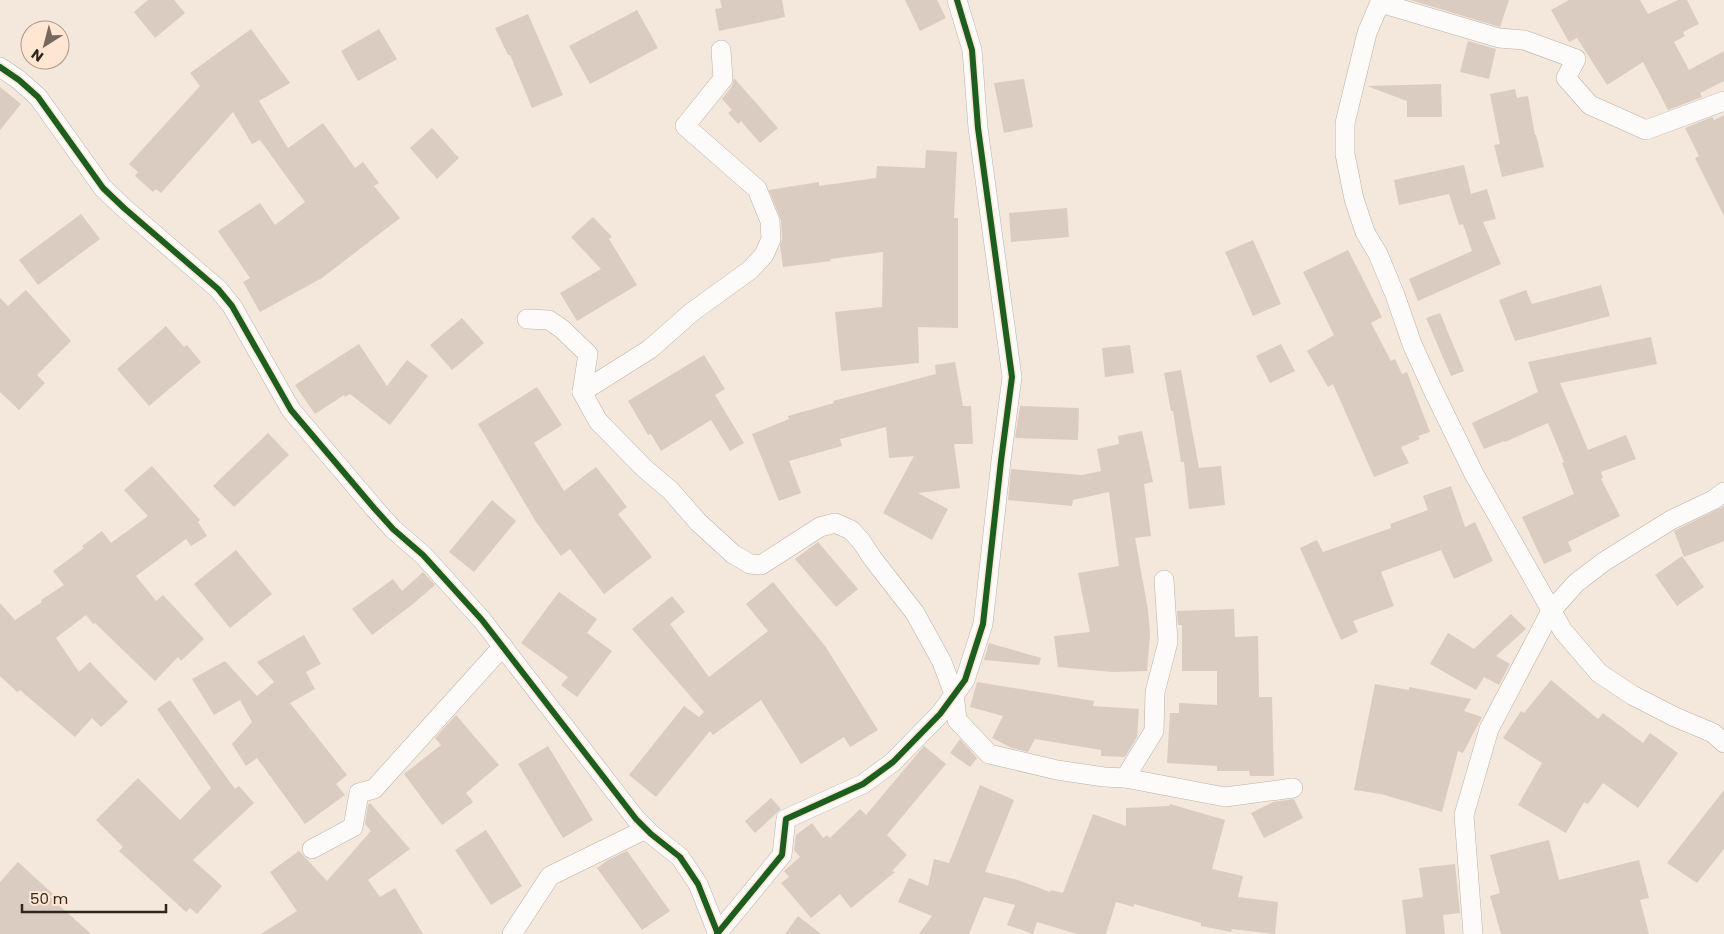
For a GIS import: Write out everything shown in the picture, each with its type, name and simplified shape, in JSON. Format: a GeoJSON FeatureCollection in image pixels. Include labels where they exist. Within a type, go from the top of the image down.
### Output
{"type":"FeatureCollection","features":[{"type":"Feature","properties":{"kind":"street"},"geometry":{"type":"LineString","coordinates":[[0,67],[19,80],[38,97],[103,188],[218,289],[232,306],[291,410],[374,508],[423,555],[482,620],[646,829],[680,857],[698,884],[718,934],[782,855],[786,819],[863,784],[892,762],[940,714],[965,680],[983,624],[1012,377],[978,128],[972,50],[957,0]]}},
{"type":"Feature","properties":{"kind":"street"},"geometry":{"type":"LineString","coordinates":[[1724,100],[1646,130],[1590,105],[1566,78],[1576,59],[1524,40],[1499,38],[1380,2],[1367,33],[1345,123],[1345,154],[1354,199],[1365,232],[1378,254],[1395,295],[1412,344],[1474,474],[1563,631],[1599,673],[1632,695],[1674,717],[1712,733],[1724,743]]}},
{"type":"Feature","properties":{"kind":"street"},"geometry":{"type":"LineString","coordinates":[[582,392],[650,349],[692,312],[750,270],[764,255],[771,240],[770,221],[756,189],[685,126],[723,78],[721,50]]}},
{"type":"Feature","properties":{"kind":"street"},"geometry":{"type":"LineString","coordinates":[[527,319],[548,320],[562,329],[588,354],[582,392],[598,421],[671,491],[698,522],[733,554],[750,564],[761,565],[820,527],[834,523],[851,530],[862,541],[915,613],[942,662],[954,694],[957,720],[989,754],[1057,770],[1125,778],[1225,797],[1293,788]]}},
{"type":"Feature","properties":{"kind":"street"},"geometry":{"type":"LineString","coordinates":[[1473,934],[1464,815],[1490,730],[1551,611],[1576,583],[1605,561],[1671,520],[1713,500],[1724,492]]}},
{"type":"Feature","properties":{"kind":"street"},"geometry":{"type":"LineString","coordinates":[[1125,778],[1154,731],[1155,692],[1168,642],[1164,580]]}},
{"type":"Feature","properties":{"kind":"street"},"geometry":{"type":"LineString","coordinates":[[312,849],[353,827],[359,793],[374,789],[503,646]]}},
{"type":"Feature","properties":{"kind":"street"},"geometry":{"type":"LineString","coordinates":[[512,934],[550,876],[646,829]]}},
{"type":"Feature","properties":{"kind":"building"},"geometry":{"type":"Polygon","coordinates":[[[148,0],[174,0],[185,13],[155,38],[134,12],[148,0]]]}},
{"type":"Feature","properties":{"kind":"building"},"geometry":{"type":"Polygon","coordinates":[[[720,0],[782,0],[785,17],[719,31],[715,9],[722,8],[720,0]]]}},
{"type":"Feature","properties":{"kind":"building"},"geometry":{"type":"Polygon","coordinates":[[[905,0],[937,0],[946,18],[920,31],[905,0]]]}},
{"type":"Feature","properties":{"kind":"building"},"geometry":{"type":"Polygon","coordinates":[[[1410,0],[1509,0],[1500,27],[1410,0]]]}},
{"type":"Feature","properties":{"kind":"building"},"geometry":{"type":"Polygon","coordinates":[[[1569,0],[1640,0],[1648,14],[1678,0],[1687,0],[1699,24],[1683,32],[1685,36],[1674,42],[1689,70],[1724,51],[1724,81],[1700,93],[1702,97],[1668,110],[1643,62],[1607,85],[1577,38],[1569,42],[1551,10],[1569,0]]]}},
{"type":"Feature","properties":{"kind":"building"},"geometry":{"type":"Polygon","coordinates":[[[637,10],[658,48],[590,84],[569,46],[637,10]]]}},
{"type":"Feature","properties":{"kind":"building"},"geometry":{"type":"Polygon","coordinates":[[[528,14],[563,95],[532,108],[510,55],[508,55],[495,28],[528,14]]]}},
{"type":"Feature","properties":{"kind":"building"},"geometry":{"type":"Polygon","coordinates":[[[251,29],[290,83],[259,101],[288,148],[323,123],[355,168],[363,162],[379,183],[374,186],[400,218],[322,278],[260,312],[243,282],[250,278],[218,231],[260,203],[275,225],[305,202],[260,140],[252,144],[233,112],[161,193],[156,189],[153,192],[135,176],[138,172],[129,164],[200,86],[190,73],[251,29]]]}},
{"type":"Feature","properties":{"kind":"building"},"geometry":{"type":"Polygon","coordinates":[[[379,29],[397,59],[358,81],[341,51],[379,29]]]}},
{"type":"Feature","properties":{"kind":"building"},"geometry":{"type":"Polygon","coordinates":[[[1468,41],[1496,49],[1489,79],[1460,72],[1468,41]]]}},
{"type":"Feature","properties":{"kind":"building"},"geometry":{"type":"Polygon","coordinates":[[[734,78],[778,128],[760,143],[741,121],[738,124],[728,113],[732,110],[722,99],[732,86],[734,78]]]}},
{"type":"Feature","properties":{"kind":"building"},"geometry":{"type":"Polygon","coordinates":[[[1024,79],[1033,127],[1004,133],[994,83],[1024,79]]]}},
{"type":"Feature","properties":{"kind":"building"},"geometry":{"type":"Polygon","coordinates":[[[1441,84],[1442,117],[1407,117],[1407,101],[1367,86],[1441,84]]]}},
{"type":"Feature","properties":{"kind":"building"},"geometry":{"type":"Polygon","coordinates":[[[0,87],[21,104],[0,130],[0,87]]]}},
{"type":"Feature","properties":{"kind":"building"},"geometry":{"type":"Polygon","coordinates":[[[1515,89],[1517,98],[1528,96],[1535,135],[1544,167],[1502,177],[1494,145],[1500,144],[1490,94],[1515,89]]]}},
{"type":"Feature","properties":{"kind":"building"},"geometry":{"type":"Polygon","coordinates":[[[1724,115],[1724,216],[1695,158],[1699,156],[1685,128],[1712,117],[1714,120],[1724,115]]]}},
{"type":"Feature","properties":{"kind":"building"},"geometry":{"type":"Polygon","coordinates":[[[432,128],[459,158],[437,179],[410,148],[432,128]]]}},
{"type":"Feature","properties":{"kind":"building"},"geometry":{"type":"Polygon","coordinates":[[[926,150],[957,152],[954,218],[958,218],[958,328],[918,327],[919,363],[841,371],[835,312],[882,307],[883,252],[783,267],[780,245],[782,238],[781,220],[769,190],[819,182],[819,186],[876,178],[877,166],[925,168],[926,150]]]}},
{"type":"Feature","properties":{"kind":"building"},"geometry":{"type":"Polygon","coordinates":[[[1464,165],[1471,194],[1487,189],[1496,219],[1483,222],[1501,264],[1418,301],[1409,279],[1472,251],[1463,224],[1459,225],[1449,194],[1399,205],[1394,180],[1464,165]]]}},
{"type":"Feature","properties":{"kind":"building"},"geometry":{"type":"Polygon","coordinates":[[[1067,208],[1069,237],[1011,242],[1009,213],[1067,208]]]}},
{"type":"Feature","properties":{"kind":"building"},"geometry":{"type":"Polygon","coordinates":[[[81,214],[100,239],[38,285],[19,260],[81,214]]]}},
{"type":"Feature","properties":{"kind":"building"},"geometry":{"type":"Polygon","coordinates":[[[593,217],[612,237],[609,239],[637,285],[577,321],[560,293],[601,269],[571,237],[593,217]]]}},
{"type":"Feature","properties":{"kind":"building"},"geometry":{"type":"Polygon","coordinates":[[[1253,240],[1281,304],[1253,316],[1225,252],[1253,240]]]}},
{"type":"Feature","properties":{"kind":"building"},"geometry":{"type":"Polygon","coordinates":[[[1348,250],[1382,317],[1371,323],[1391,361],[1395,359],[1402,374],[1407,372],[1430,432],[1418,436],[1420,439],[1401,447],[1409,463],[1374,477],[1333,384],[1328,387],[1307,351],[1334,335],[1303,272],[1348,250]]]}},
{"type":"Feature","properties":{"kind":"building"},"geometry":{"type":"Polygon","coordinates":[[[1601,285],[1610,316],[1515,341],[1499,300],[1526,290],[1532,304],[1601,285]]]}},
{"type":"Feature","properties":{"kind":"building"},"geometry":{"type":"Polygon","coordinates":[[[26,290],[71,341],[37,375],[45,383],[19,410],[0,392],[0,298],[8,306],[26,290]]]}},
{"type":"Feature","properties":{"kind":"building"},"geometry":{"type":"Polygon","coordinates":[[[1440,313],[1464,371],[1451,376],[1426,318],[1440,313]]]}},
{"type":"Feature","properties":{"kind":"building"},"geometry":{"type":"Polygon","coordinates":[[[462,318],[484,343],[452,370],[430,345],[462,318]]]}},
{"type":"Feature","properties":{"kind":"building"},"geometry":{"type":"Polygon","coordinates":[[[166,326],[184,347],[187,345],[201,362],[149,406],[117,369],[166,326]]]}},
{"type":"Feature","properties":{"kind":"building"},"geometry":{"type":"Polygon","coordinates":[[[1651,337],[1657,364],[1560,383],[1588,450],[1626,435],[1636,459],[1601,472],[1603,478],[1601,479],[1620,516],[1568,542],[1572,551],[1544,564],[1522,517],[1574,494],[1562,463],[1564,462],[1548,423],[1484,449],[1472,423],[1538,392],[1528,362],[1651,337]]]}},
{"type":"Feature","properties":{"kind":"building"},"geometry":{"type":"Polygon","coordinates":[[[359,344],[387,386],[407,360],[428,376],[390,425],[350,394],[345,397],[344,395],[315,414],[295,385],[359,344]]]}},
{"type":"Feature","properties":{"kind":"building"},"geometry":{"type":"Polygon","coordinates":[[[1281,344],[1295,371],[1270,383],[1256,356],[1281,344]]]}},
{"type":"Feature","properties":{"kind":"building"},"geometry":{"type":"Polygon","coordinates":[[[1130,345],[1134,373],[1105,377],[1102,348],[1130,345]]]}},
{"type":"Feature","properties":{"kind":"building"},"geometry":{"type":"Polygon","coordinates":[[[704,355],[725,389],[715,395],[744,443],[730,451],[711,420],[661,451],[651,434],[648,435],[628,401],[704,355]]]}},
{"type":"Feature","properties":{"kind":"building"},"geometry":{"type":"Polygon","coordinates":[[[955,362],[963,406],[971,406],[973,444],[954,444],[960,488],[918,493],[948,509],[932,540],[883,513],[914,456],[889,458],[886,427],[840,439],[842,446],[789,461],[801,493],[779,501],[752,434],[789,419],[788,416],[834,403],[833,401],[936,374],[935,365],[955,362]]]}},
{"type":"Feature","properties":{"kind":"building"},"geometry":{"type":"Polygon","coordinates":[[[1181,370],[1199,468],[1221,466],[1225,505],[1189,509],[1184,462],[1181,462],[1173,411],[1171,411],[1164,373],[1181,370]]]}},
{"type":"Feature","properties":{"kind":"building"},"geometry":{"type":"Polygon","coordinates":[[[537,387],[562,425],[534,443],[564,491],[596,467],[627,507],[618,514],[652,557],[604,594],[570,549],[561,556],[536,522],[478,424],[537,387]]]}},
{"type":"Feature","properties":{"kind":"building"},"geometry":{"type":"Polygon","coordinates":[[[1020,406],[1079,408],[1078,440],[1015,438],[1020,406]]]}},
{"type":"Feature","properties":{"kind":"building"},"geometry":{"type":"Polygon","coordinates":[[[1142,431],[1153,482],[1144,484],[1151,536],[1135,538],[1148,610],[1150,635],[1147,671],[1112,672],[1058,667],[1054,636],[1090,632],[1078,573],[1119,566],[1109,492],[1073,500],[1072,506],[1008,500],[1011,469],[1082,475],[1101,471],[1097,449],[1119,444],[1118,436],[1142,431]]]}},
{"type":"Feature","properties":{"kind":"building"},"geometry":{"type":"Polygon","coordinates":[[[268,433],[289,455],[234,507],[213,486],[268,433]]]}},
{"type":"Feature","properties":{"kind":"building"},"geometry":{"type":"Polygon","coordinates":[[[152,466],[200,520],[198,522],[207,536],[191,546],[186,539],[136,576],[156,601],[163,595],[204,639],[181,661],[178,657],[155,681],[95,623],[93,624],[86,615],[56,638],[79,672],[90,662],[128,702],[101,727],[92,718],[75,737],[20,690],[17,692],[0,676],[0,603],[15,620],[64,585],[53,571],[84,548],[82,546],[102,531],[111,543],[148,516],[124,490],[152,466]]]}},
{"type":"Feature","properties":{"kind":"building"},"geometry":{"type":"Polygon","coordinates":[[[1451,486],[1465,527],[1475,522],[1493,561],[1454,579],[1441,550],[1381,572],[1394,606],[1353,621],[1358,632],[1341,640],[1300,548],[1317,540],[1323,552],[1391,528],[1390,524],[1428,510],[1423,496],[1451,486]]]}},
{"type":"Feature","properties":{"kind":"building"},"geometry":{"type":"Polygon","coordinates":[[[492,500],[516,521],[474,572],[449,552],[492,500]]]}},
{"type":"Feature","properties":{"kind":"building"},"geometry":{"type":"Polygon","coordinates":[[[1724,506],[1724,541],[1684,557],[1674,531],[1724,506]]]}},
{"type":"Feature","properties":{"kind":"building"},"geometry":{"type":"Polygon","coordinates":[[[818,542],[858,589],[836,607],[795,559],[818,542]]]}},
{"type":"Feature","properties":{"kind":"building"},"geometry":{"type":"Polygon","coordinates":[[[236,550],[272,594],[230,628],[194,584],[236,550]]]}},
{"type":"Feature","properties":{"kind":"building"},"geometry":{"type":"Polygon","coordinates":[[[1682,556],[1704,587],[1677,606],[1655,575],[1682,556]]]}},
{"type":"Feature","properties":{"kind":"building"},"geometry":{"type":"Polygon","coordinates":[[[423,572],[435,585],[372,635],[352,609],[393,579],[402,591],[423,572]]]}},
{"type":"Feature","properties":{"kind":"building"},"geometry":{"type":"Polygon","coordinates":[[[773,582],[825,646],[878,730],[850,747],[844,737],[801,764],[761,700],[713,735],[710,731],[656,797],[629,775],[684,706],[699,717],[704,712],[632,629],[672,596],[685,612],[670,624],[709,677],[768,631],[746,604],[773,582]]]}},
{"type":"Feature","properties":{"kind":"building"},"geometry":{"type":"Polygon","coordinates":[[[559,592],[597,619],[587,633],[612,651],[577,697],[561,685],[568,677],[521,643],[559,592]]]}},
{"type":"Feature","properties":{"kind":"building"},"geometry":{"type":"Polygon","coordinates":[[[1234,609],[1235,637],[1258,636],[1259,697],[1272,697],[1274,776],[1250,776],[1249,771],[1217,771],[1217,766],[1167,763],[1170,713],[1179,713],[1179,703],[1217,705],[1217,671],[1182,671],[1182,625],[1178,625],[1177,611],[1234,609]]]}},
{"type":"Feature","properties":{"kind":"building"},"geometry":{"type":"Polygon","coordinates":[[[1511,614],[1526,629],[1496,656],[1510,664],[1499,685],[1484,677],[1476,690],[1430,664],[1448,633],[1474,649],[1511,614]]]}},
{"type":"Feature","properties":{"kind":"building"},"geometry":{"type":"Polygon","coordinates":[[[304,635],[321,664],[306,672],[315,689],[290,703],[347,775],[336,784],[345,795],[305,824],[257,758],[246,766],[232,744],[252,722],[240,700],[214,715],[192,679],[225,661],[257,696],[274,682],[257,662],[304,635]]]}},
{"type":"Feature","properties":{"kind":"building"},"geometry":{"type":"Polygon","coordinates":[[[989,643],[1041,658],[1039,665],[984,660],[989,643]]]}},
{"type":"Feature","properties":{"kind":"building"},"geometry":{"type":"Polygon","coordinates":[[[1551,680],[1598,719],[1603,713],[1643,743],[1650,733],[1678,753],[1638,808],[1603,783],[1588,804],[1584,802],[1566,833],[1518,805],[1542,763],[1503,738],[1521,711],[1524,713],[1551,680]]]}},
{"type":"Feature","properties":{"kind":"building"},"geometry":{"type":"Polygon","coordinates":[[[977,682],[1094,701],[1093,706],[1139,709],[1137,737],[1125,757],[1101,756],[1101,750],[1035,739],[1028,752],[1012,748],[992,738],[1003,716],[970,707],[977,682]]]}},
{"type":"Feature","properties":{"kind":"building"},"geometry":{"type":"Polygon","coordinates":[[[1375,684],[1409,690],[1409,687],[1471,699],[1464,711],[1482,717],[1463,753],[1458,751],[1442,812],[1381,794],[1354,790],[1375,684]]]}},
{"type":"Feature","properties":{"kind":"building"},"geometry":{"type":"Polygon","coordinates":[[[170,700],[235,789],[239,786],[254,803],[193,860],[222,886],[197,914],[190,908],[186,912],[119,851],[123,847],[96,820],[138,778],[180,820],[211,788],[157,709],[170,700]]]}},
{"type":"Feature","properties":{"kind":"building"},"geometry":{"type":"Polygon","coordinates":[[[456,715],[499,765],[466,793],[473,802],[442,825],[404,774],[441,745],[435,738],[456,715]]]}},
{"type":"Feature","properties":{"kind":"building"},"geometry":{"type":"Polygon","coordinates":[[[960,739],[977,758],[970,767],[950,753],[960,739]]]}},
{"type":"Feature","properties":{"kind":"building"},"geometry":{"type":"Polygon","coordinates":[[[548,746],[593,820],[563,838],[518,764],[548,746]]]}},
{"type":"Feature","properties":{"kind":"building"},"geometry":{"type":"Polygon","coordinates":[[[924,746],[946,764],[887,835],[907,855],[892,871],[895,872],[851,908],[840,894],[811,918],[781,883],[789,877],[784,871],[800,857],[794,850],[796,835],[812,823],[823,838],[827,835],[830,838],[860,809],[866,815],[924,746]]]}},
{"type":"Feature","properties":{"kind":"building"},"geometry":{"type":"Polygon","coordinates":[[[980,785],[1014,800],[985,872],[1018,880],[1050,892],[1051,890],[1063,893],[1093,814],[1126,826],[1126,808],[1169,806],[1170,804],[1225,820],[1212,869],[1243,876],[1238,897],[1278,902],[1275,934],[1232,929],[1231,932],[1201,926],[1201,923],[1134,904],[1134,907],[1116,902],[1106,934],[1077,934],[1037,922],[1033,934],[1007,925],[1015,905],[984,897],[969,934],[919,934],[932,916],[898,902],[909,878],[928,886],[934,859],[949,863],[980,785]]]}},
{"type":"Feature","properties":{"kind":"building"},"geometry":{"type":"Polygon","coordinates":[[[1724,790],[1724,849],[1697,883],[1667,863],[1724,790]]]}},
{"type":"Feature","properties":{"kind":"building"},"geometry":{"type":"Polygon","coordinates":[[[771,798],[781,809],[755,833],[745,821],[771,798]]]}},
{"type":"Feature","properties":{"kind":"building"},"geometry":{"type":"Polygon","coordinates":[[[1294,799],[1303,818],[1264,838],[1251,813],[1273,802],[1294,799]]]}},
{"type":"Feature","properties":{"kind":"building"},"geometry":{"type":"Polygon","coordinates":[[[370,803],[410,849],[368,880],[380,897],[395,888],[423,934],[261,934],[297,911],[270,872],[299,851],[327,881],[371,831],[365,824],[370,803]]]}},
{"type":"Feature","properties":{"kind":"building"},"geometry":{"type":"Polygon","coordinates":[[[486,830],[522,886],[491,905],[455,850],[486,830]]]}},
{"type":"Feature","properties":{"kind":"building"},"geometry":{"type":"Polygon","coordinates":[[[1549,840],[1559,880],[1639,860],[1649,898],[1640,900],[1649,934],[1501,934],[1490,896],[1500,893],[1490,855],[1549,840]]]}},
{"type":"Feature","properties":{"kind":"building"},"geometry":{"type":"Polygon","coordinates":[[[627,851],[670,911],[642,930],[597,868],[608,860],[627,851]]]}},
{"type":"Feature","properties":{"kind":"building"},"geometry":{"type":"Polygon","coordinates":[[[18,862],[53,894],[50,897],[91,934],[0,934],[0,882],[18,862]]]}},
{"type":"Feature","properties":{"kind":"building"},"geometry":{"type":"Polygon","coordinates":[[[1455,864],[1460,913],[1443,915],[1445,934],[1406,934],[1402,900],[1423,897],[1419,868],[1455,864]]]}},
{"type":"Feature","properties":{"kind":"building"},"geometry":{"type":"Polygon","coordinates":[[[798,916],[821,934],[785,934],[798,916]]]}},
{"type":"Feature","properties":{"kind":"cycle path"},"geometry":{"type":"LineString","coordinates":[[717,934],[782,855],[786,819],[863,784],[893,762],[940,714],[965,680],[983,624],[1012,377],[978,128],[972,50],[957,0]]}},
{"type":"Feature","properties":{"kind":"cycle path"},"geometry":{"type":"LineString","coordinates":[[0,67],[19,80],[38,97],[103,188],[218,289],[232,306],[291,410],[393,529],[423,555],[482,620],[636,819],[651,834],[680,857],[698,884],[718,934]]}}]}
